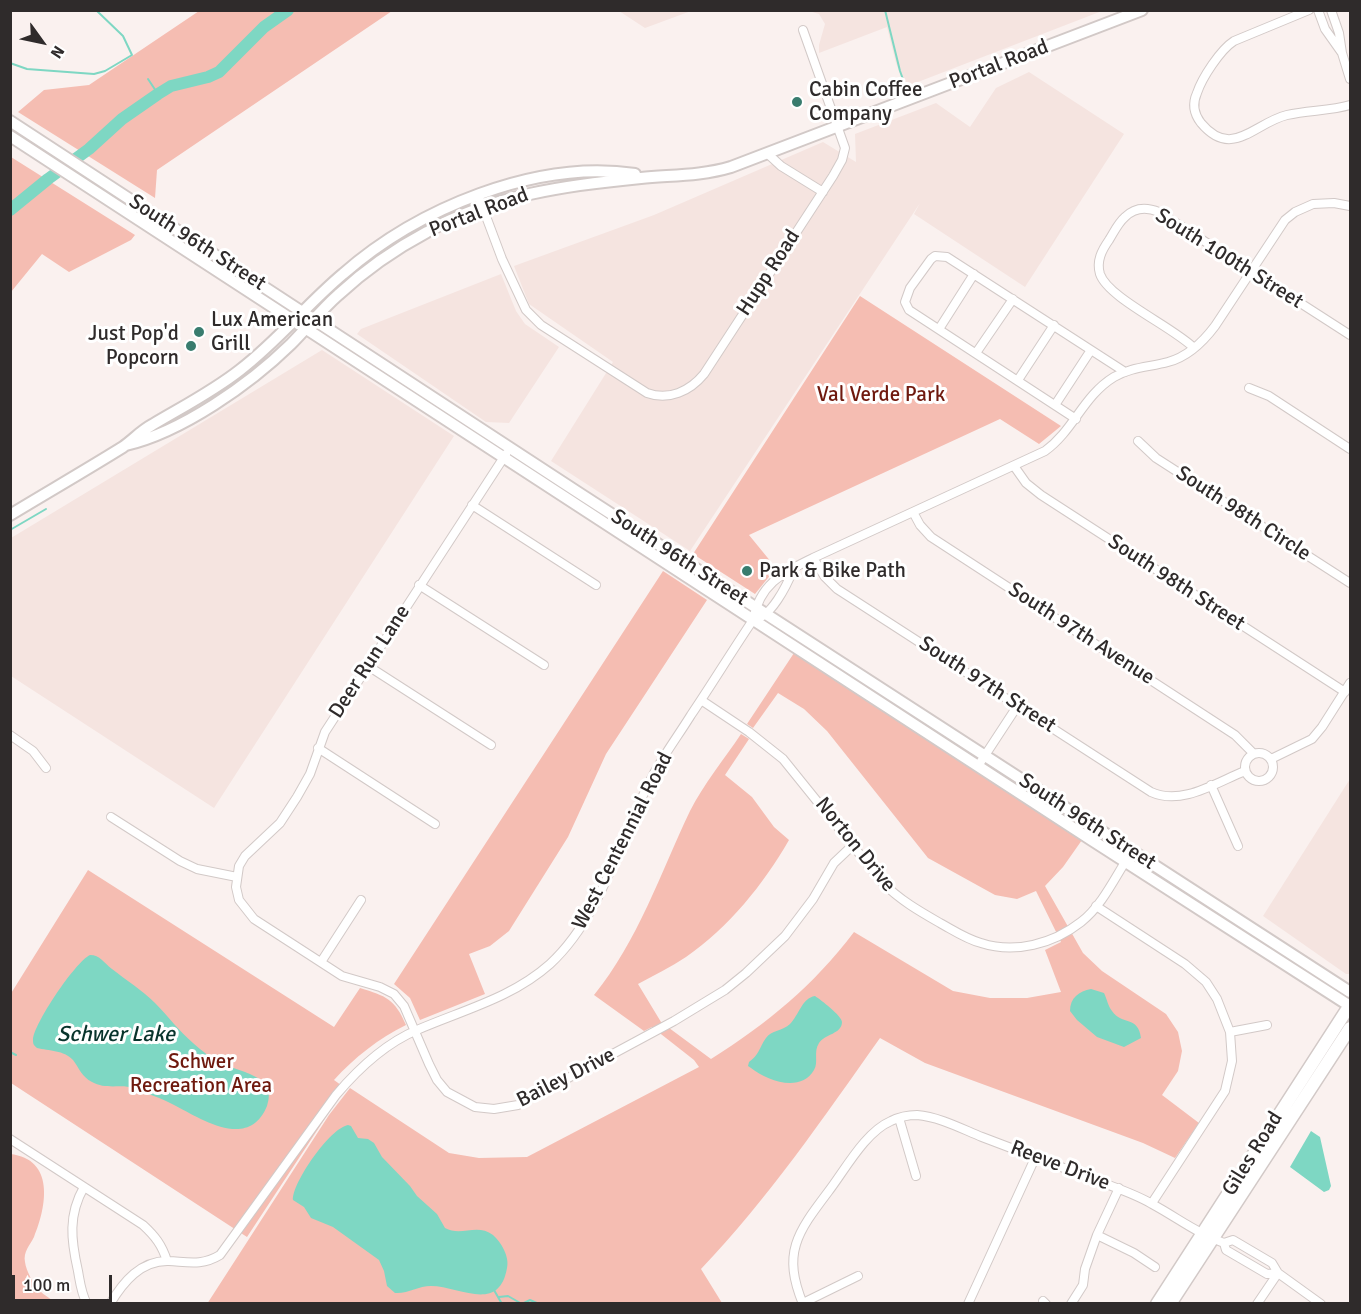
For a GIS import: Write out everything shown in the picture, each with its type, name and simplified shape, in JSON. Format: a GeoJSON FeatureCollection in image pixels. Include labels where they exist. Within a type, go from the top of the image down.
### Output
{"type":"FeatureCollection","features":[{"type":"Feature","properties":{"kind":"main road","name":"Portal Road"},"geometry":{"type":"LineString","coordinates":[[126,445],[144,441],[224,398],[266,366],[340,293],[382,259],[429,231],[483,207],[521,195],[558,188],[709,172],[768,154],[1142,10]]}},
{"type":"Feature","properties":{"kind":"main road","name":"South 96th Street"},"geometry":{"type":"LineString","coordinates":[[10,121],[766,614],[987,752],[1132,851],[1350,992]]}},
{"type":"Feature","properties":{"kind":"main road","name":"South 96th Street"},"geometry":{"type":"LineString","coordinates":[[10,136],[1350,1006]]}},
{"type":"Feature","properties":{"kind":"main road","name":"Portal Road"},"geometry":{"type":"LineString","coordinates":[[126,445],[150,426],[203,396],[240,370],[273,343],[343,273],[384,243],[424,219],[478,195],[526,181],[569,174],[620,172],[651,177]]}},
{"type":"Feature","properties":{"kind":"main road"},"geometry":{"type":"LineString","coordinates":[[10,515],[126,445]]}},
{"type":"Feature","properties":{"kind":"main road","name":"Giles Road"},"geometry":{"type":"LineString","coordinates":[[1157,1304],[1213,1239],[1350,1006]]}},
{"type":"Feature","properties":{"kind":"main road","name":"Giles Road"},"geometry":{"type":"LineString","coordinates":[[1170,1304],[1350,1028]]}},
{"type":"Feature","properties":{"kind":"street"},"geometry":{"type":"LineString","coordinates":[[1310,10],[1234,41],[1225,48],[1196,96],[1194,105],[1198,119],[1211,132],[1221,138],[1232,140],[1243,138],[1263,124],[1286,116],[1350,105]]}},
{"type":"Feature","properties":{"kind":"street"},"geometry":{"type":"LineString","coordinates":[[1318,10],[1331,39],[1342,53]]}},
{"type":"Feature","properties":{"kind":"street"},"geometry":{"type":"LineString","coordinates":[[1331,10],[1350,79]]}},
{"type":"Feature","properties":{"kind":"street","name":"Hupp Road"},"geometry":{"type":"LineString","coordinates":[[483,207],[502,259],[526,310],[541,325],[647,393],[656,396],[678,394],[691,387],[704,374],[842,160],[845,148],[803,30]]}},
{"type":"Feature","properties":{"kind":"street"},"geometry":{"type":"LineString","coordinates":[[768,154],[781,166],[823,192]]}},
{"type":"Feature","properties":{"kind":"street"},"geometry":{"type":"LineString","coordinates":[[478,195],[483,207]]}},
{"type":"Feature","properties":{"kind":"street","name":"West Centennial Road"},"geometry":{"type":"LineString","coordinates":[[110,1304],[118,1289],[138,1270],[150,1264],[167,1261],[195,1264],[212,1260],[220,1255],[327,1107],[351,1078],[384,1049],[416,1031],[513,991],[536,976],[566,947],[582,926],[594,903],[653,775],[753,620],[756,607],[771,583],[780,574],[793,570],[813,558],[1042,453],[1065,434],[1097,390],[1125,372],[1172,361],[1194,348],[1211,331],[1279,228],[1295,212],[1323,202],[1350,206]]}},
{"type":"Feature","properties":{"kind":"street","name":"South 100th Street"},"geometry":{"type":"LineString","coordinates":[[1194,348],[1181,336],[1113,291],[1099,272],[1099,259],[1111,236],[1131,212],[1142,209],[1152,210],[1350,335]]}},
{"type":"Feature","properties":{"kind":"street"},"geometry":{"type":"LineString","coordinates":[[1076,419],[907,306],[905,302],[910,288],[920,272],[935,256],[947,257],[1125,372]]}},
{"type":"Feature","properties":{"kind":"street"},"geometry":{"type":"LineString","coordinates":[[939,329],[974,274]]}},
{"type":"Feature","properties":{"kind":"street"},"geometry":{"type":"LineString","coordinates":[[976,353],[1013,299]]}},
{"type":"Feature","properties":{"kind":"street"},"geometry":{"type":"LineString","coordinates":[[1018,380],[1054,325]]}},
{"type":"Feature","properties":{"kind":"street"},"geometry":{"type":"LineString","coordinates":[[1055,405],[1091,350]]}},
{"type":"Feature","properties":{"kind":"street"},"geometry":{"type":"LineString","coordinates":[[1249,388],[1269,396],[1350,449]]}},
{"type":"Feature","properties":{"kind":"street","name":"South 98th Circle"},"geometry":{"type":"LineString","coordinates":[[1138,441],[1156,458],[1350,584]]}},
{"type":"Feature","properties":{"kind":"street","name":"Deer Run Lane"},"geometry":{"type":"LineString","coordinates":[[237,878],[239,866],[245,855],[280,823],[310,774],[325,732],[510,448]]}},
{"type":"Feature","properties":{"kind":"street","name":"South 98th Street"},"geometry":{"type":"LineString","coordinates":[[1014,466],[1026,483],[1041,495],[1345,692]]}},
{"type":"Feature","properties":{"kind":"street"},"geometry":{"type":"LineString","coordinates":[[472,505],[596,585]]}},
{"type":"Feature","properties":{"kind":"street","name":"South 97th Avenue"},"geometry":{"type":"LineString","coordinates":[[913,512],[922,528],[931,537],[1227,729],[1242,740],[1253,753]]}},
{"type":"Feature","properties":{"kind":"street","name":"South 97th Street"},"geometry":{"type":"LineString","coordinates":[[813,558],[832,585],[1137,783],[1162,797],[1171,798],[1181,797],[1211,785]]}},
{"type":"Feature","properties":{"kind":"street","name":"West Centennial Road"},"geometry":{"type":"LineString","coordinates":[[766,614],[788,582],[793,570]]}},
{"type":"Feature","properties":{"kind":"street"},"geometry":{"type":"LineString","coordinates":[[419,585],[544,665]]}},
{"type":"Feature","properties":{"kind":"street"},"geometry":{"type":"LineString","coordinates":[[753,620],[760,619],[766,614]]}},
{"type":"Feature","properties":{"kind":"street"},"geometry":{"type":"LineString","coordinates":[[368,666],[491,745]]}},
{"type":"Feature","properties":{"kind":"street"},"geometry":{"type":"LineString","coordinates":[[1271,759],[1312,739],[1350,683]]}},
{"type":"Feature","properties":{"kind":"street","name":"Norton Drive"},"geometry":{"type":"LineString","coordinates":[[701,700],[778,754],[897,896],[952,930],[982,944],[1017,948],[1041,944],[1057,937],[1081,922],[1096,906],[1132,851]]}},
{"type":"Feature","properties":{"kind":"street"},"geometry":{"type":"LineString","coordinates":[[978,766],[1018,705]]}},
{"type":"Feature","properties":{"kind":"street"},"geometry":{"type":"LineString","coordinates":[[10,735],[33,751],[46,768]]}},
{"type":"Feature","properties":{"kind":"street"},"geometry":{"type":"LineString","coordinates":[[318,748],[435,824]]}},
{"type":"Feature","properties":{"kind":"street"},"geometry":{"type":"LineString","coordinates":[[1253,753],[1264,753],[1271,759],[1272,771],[1263,780],[1251,779],[1245,771],[1246,760],[1253,753]]}},
{"type":"Feature","properties":{"kind":"street"},"geometry":{"type":"LineString","coordinates":[[1238,846],[1211,785],[1245,771]]}},
{"type":"Feature","properties":{"kind":"street"},"geometry":{"type":"LineString","coordinates":[[111,817],[180,861],[197,868],[237,878]]}},
{"type":"Feature","properties":{"kind":"street","name":"Bailey Drive"},"geometry":{"type":"LineString","coordinates":[[237,878],[238,900],[254,919],[342,976],[380,987],[394,994],[404,1006],[437,1080],[447,1092],[475,1107],[494,1109],[518,1105],[674,1022],[725,990],[785,936],[813,899],[834,863],[853,845]]}},
{"type":"Feature","properties":{"kind":"street"},"geometry":{"type":"LineString","coordinates":[[321,963],[361,900]]}},
{"type":"Feature","properties":{"kind":"street"},"geometry":{"type":"LineString","coordinates":[[1096,906],[1185,964],[1206,982],[1217,999],[1230,1032],[1232,1062],[1225,1091],[1152,1203]]}},
{"type":"Feature","properties":{"kind":"street"},"geometry":{"type":"LineString","coordinates":[[1230,1032],[1268,1025]]}},
{"type":"Feature","properties":{"kind":"street","name":"Reeve Drive"},"geometry":{"type":"LineString","coordinates":[[899,1118],[917,1115],[930,1118],[1036,1156],[1152,1203],[1213,1239]]}},
{"type":"Feature","properties":{"kind":"street"},"geometry":{"type":"LineString","coordinates":[[858,1276],[803,1303],[795,1282],[794,1246],[811,1214],[871,1134],[881,1126],[899,1118],[916,1176]]}},
{"type":"Feature","properties":{"kind":"street"},"geometry":{"type":"LineString","coordinates":[[10,1139],[84,1186],[154,1235],[163,1247],[167,1261]]}},
{"type":"Feature","properties":{"kind":"street"},"geometry":{"type":"LineString","coordinates":[[968,1304],[1036,1156]]}},
{"type":"Feature","properties":{"kind":"street"},"geometry":{"type":"LineString","coordinates":[[84,1186],[75,1204],[71,1228],[81,1289],[87,1304]]}},
{"type":"Feature","properties":{"kind":"street"},"geometry":{"type":"LineString","coordinates":[[1071,1304],[1083,1285],[1085,1269],[1097,1235],[1119,1188]]}},
{"type":"Feature","properties":{"kind":"street"},"geometry":{"type":"LineString","coordinates":[[1097,1235],[1134,1253],[1155,1267]]}},
{"type":"Feature","properties":{"kind":"street"},"geometry":{"type":"LineString","coordinates":[[1213,1239],[1226,1250],[1267,1274],[1278,1273]]}},
{"type":"Feature","properties":{"kind":"street"},"geometry":{"type":"LineString","coordinates":[[1213,1239],[1233,1240],[1272,1263],[1278,1273],[1322,1304]]}},
{"type":"Feature","properties":{"kind":"street"},"geometry":{"type":"LineString","coordinates":[[1257,1304],[1278,1273]]}},
{"type":"Feature","properties":{"kind":"shaded area"},"geometry":{"type":"Polygon","coordinates":[[[619,11],[691,11],[645,28],[619,11]]]}},
{"type":"Feature","properties":{"kind":"shaded area"},"geometry":{"type":"Polygon","coordinates":[[[809,11],[1102,11],[905,87],[887,27],[819,53],[825,24],[819,14],[809,11]]]}},
{"type":"Feature","properties":{"kind":"shaded area"},"geometry":{"type":"Polygon","coordinates":[[[1029,72],[1124,134],[1025,287],[914,214],[920,203],[690,551],[551,461],[613,362],[529,304],[514,266],[654,215],[823,142],[856,162],[855,134],[936,103],[970,127],[996,88],[1029,72]]]}},
{"type":"Feature","properties":{"kind":"shaded area"},"geometry":{"type":"Polygon","coordinates":[[[501,274],[516,311],[525,324],[559,347],[509,423],[486,422],[357,334],[361,329],[501,274]]]}},
{"type":"Feature","properties":{"kind":"shaded area"},"geometry":{"type":"Polygon","coordinates":[[[322,350],[454,436],[214,808],[11,676],[11,538],[322,350]]]}},
{"type":"Feature","properties":{"kind":"shaded area"},"geometry":{"type":"Polygon","coordinates":[[[1350,779],[1350,974],[1346,974],[1263,916],[1350,779]]]}},
{"type":"Feature","properties":{"kind":"green space"},"geometry":{"type":"Polygon","coordinates":[[[199,11],[392,11],[157,170],[155,198],[18,112],[44,90],[89,85],[199,11]]]}},
{"type":"Feature","properties":{"kind":"green space"},"geometry":{"type":"Polygon","coordinates":[[[11,157],[135,235],[131,240],[69,272],[42,254],[11,292],[11,157]]]}},
{"type":"Feature","properties":{"kind":"green space","name":"Val Verde Park"},"geometry":{"type":"Polygon","coordinates":[[[860,296],[1061,426],[1039,444],[1000,419],[749,535],[776,568],[755,594],[693,554],[860,296]]]}},
{"type":"Feature","properties":{"kind":"green space"},"geometry":{"type":"Polygon","coordinates":[[[663,571],[707,600],[606,754],[568,837],[509,931],[490,946],[469,954],[485,994],[420,1020],[410,998],[394,984],[663,571]]]}},
{"type":"Feature","properties":{"kind":"green space"},"geometry":{"type":"Polygon","coordinates":[[[794,653],[1082,840],[1063,867],[1045,886],[1083,953],[1102,971],[1166,1014],[1178,1032],[1182,1051],[1178,1071],[1162,1095],[1199,1123],[1175,1158],[1143,1143],[925,1063],[880,1038],[772,1186],[701,1269],[722,1303],[207,1304],[329,1115],[350,1088],[449,1153],[479,1158],[527,1157],[699,1067],[694,1060],[652,1027],[644,1031],[594,995],[610,974],[636,930],[695,801],[741,734],[749,739],[725,775],[752,797],[774,827],[789,840],[768,873],[731,919],[686,957],[638,984],[661,1022],[711,1059],[752,1032],[788,1002],[822,970],[854,932],[953,991],[990,998],[1027,998],[1061,992],[1045,950],[1061,942],[1036,891],[1017,899],[995,895],[928,858],[827,731],[804,709],[778,693],[753,728],[747,724],[794,653]]]}},
{"type":"Feature","properties":{"kind":"green space","name":"Schwer Recreation Area"},"geometry":{"type":"Polygon","coordinates":[[[88,870],[334,1027],[360,988],[389,1000],[398,1009],[406,1025],[367,1049],[334,1080],[345,1088],[247,1237],[11,1083],[10,995],[88,870]]]}},
{"type":"Feature","properties":{"kind":"green space"},"geometry":{"type":"Polygon","coordinates":[[[10,1154],[24,1158],[35,1165],[41,1174],[44,1186],[42,1212],[39,1225],[26,1252],[25,1262],[35,1285],[54,1303],[11,1303],[10,1154]]]}},
{"type":"Feature","properties":{"kind":"water","name":"Schwer Lake"},"geometry":{"type":"Polygon","coordinates":[[[90,955],[99,958],[145,994],[207,1055],[262,1082],[269,1096],[267,1106],[259,1119],[249,1127],[237,1129],[212,1124],[165,1100],[129,1087],[97,1084],[86,1078],[69,1057],[37,1048],[33,1044],[35,1032],[47,1008],[65,981],[90,955]]]}},
{"type":"Feature","properties":{"kind":"water"},"geometry":{"type":"Polygon","coordinates":[[[1091,989],[1104,993],[1109,1007],[1116,1016],[1137,1026],[1141,1038],[1124,1047],[1097,1037],[1077,1020],[1070,1011],[1073,999],[1079,993],[1091,989]]]}},
{"type":"Feature","properties":{"kind":"water"},"geometry":{"type":"Polygon","coordinates":[[[815,996],[835,1012],[842,1022],[836,1032],[819,1043],[816,1050],[816,1064],[808,1077],[793,1083],[784,1082],[766,1077],[748,1066],[768,1035],[790,1024],[804,1003],[815,996]]]}},
{"type":"Feature","properties":{"kind":"water"},"geometry":{"type":"Polygon","coordinates":[[[348,1125],[358,1138],[368,1139],[374,1143],[382,1157],[417,1196],[437,1214],[445,1228],[457,1231],[481,1230],[496,1238],[504,1250],[508,1264],[503,1282],[496,1290],[487,1294],[476,1294],[431,1286],[395,1293],[387,1286],[379,1260],[333,1227],[311,1218],[304,1207],[293,1200],[294,1192],[313,1157],[340,1128],[348,1125]]]}},
{"type":"Feature","properties":{"kind":"water"},"geometry":{"type":"Polygon","coordinates":[[[1311,1131],[1320,1137],[1331,1186],[1324,1192],[1290,1167],[1311,1131]]]}},
{"type":"Feature","properties":{"kind":"waterway"},"geometry":{"type":"LineString","coordinates":[[10,63],[27,69],[94,74],[105,71],[132,55],[123,36],[96,10]]}},
{"type":"Feature","properties":{"kind":"waterway"},"geometry":{"type":"LineString","coordinates":[[10,210],[89,149],[122,119],[158,94],[171,86],[219,72],[264,27],[288,10]]}},
{"type":"Feature","properties":{"kind":"waterway"},"geometry":{"type":"LineString","coordinates":[[885,10],[904,82]]}},
{"type":"Feature","properties":{"kind":"waterway"},"geometry":{"type":"LineString","coordinates":[[148,79],[158,94]]}},
{"type":"Feature","properties":{"kind":"waterway"},"geometry":{"type":"LineString","coordinates":[[10,530],[46,509]]}},
{"type":"Feature","properties":{"kind":"waterway"},"geometry":{"type":"LineString","coordinates":[[10,1052],[16,1055]]}},
{"type":"Feature","properties":{"kind":"waterway"},"geometry":{"type":"LineString","coordinates":[[494,1290],[502,1304]]}},
{"type":"Feature","properties":{"kind":"waterway"},"geometry":{"type":"LineString","coordinates":[[499,1297],[508,1296],[522,1304],[530,1300],[539,1304]]}},
{"type":"Feature","properties":{"kind":"place","name":"Cabin Coffee Company"},"geometry":{"type":"Point","coordinates":[797,102]}},
{"type":"Feature","properties":{"kind":"place","name":"Lux American Grill"},"geometry":{"type":"Point","coordinates":[199,332]}},
{"type":"Feature","properties":{"kind":"place","name":"Just Pop'd Popcorn"},"geometry":{"type":"Point","coordinates":[191,346]}},
{"type":"Feature","properties":{"kind":"place","name":"Park & Bike Path"},"geometry":{"type":"Point","coordinates":[747,571]}}]}
